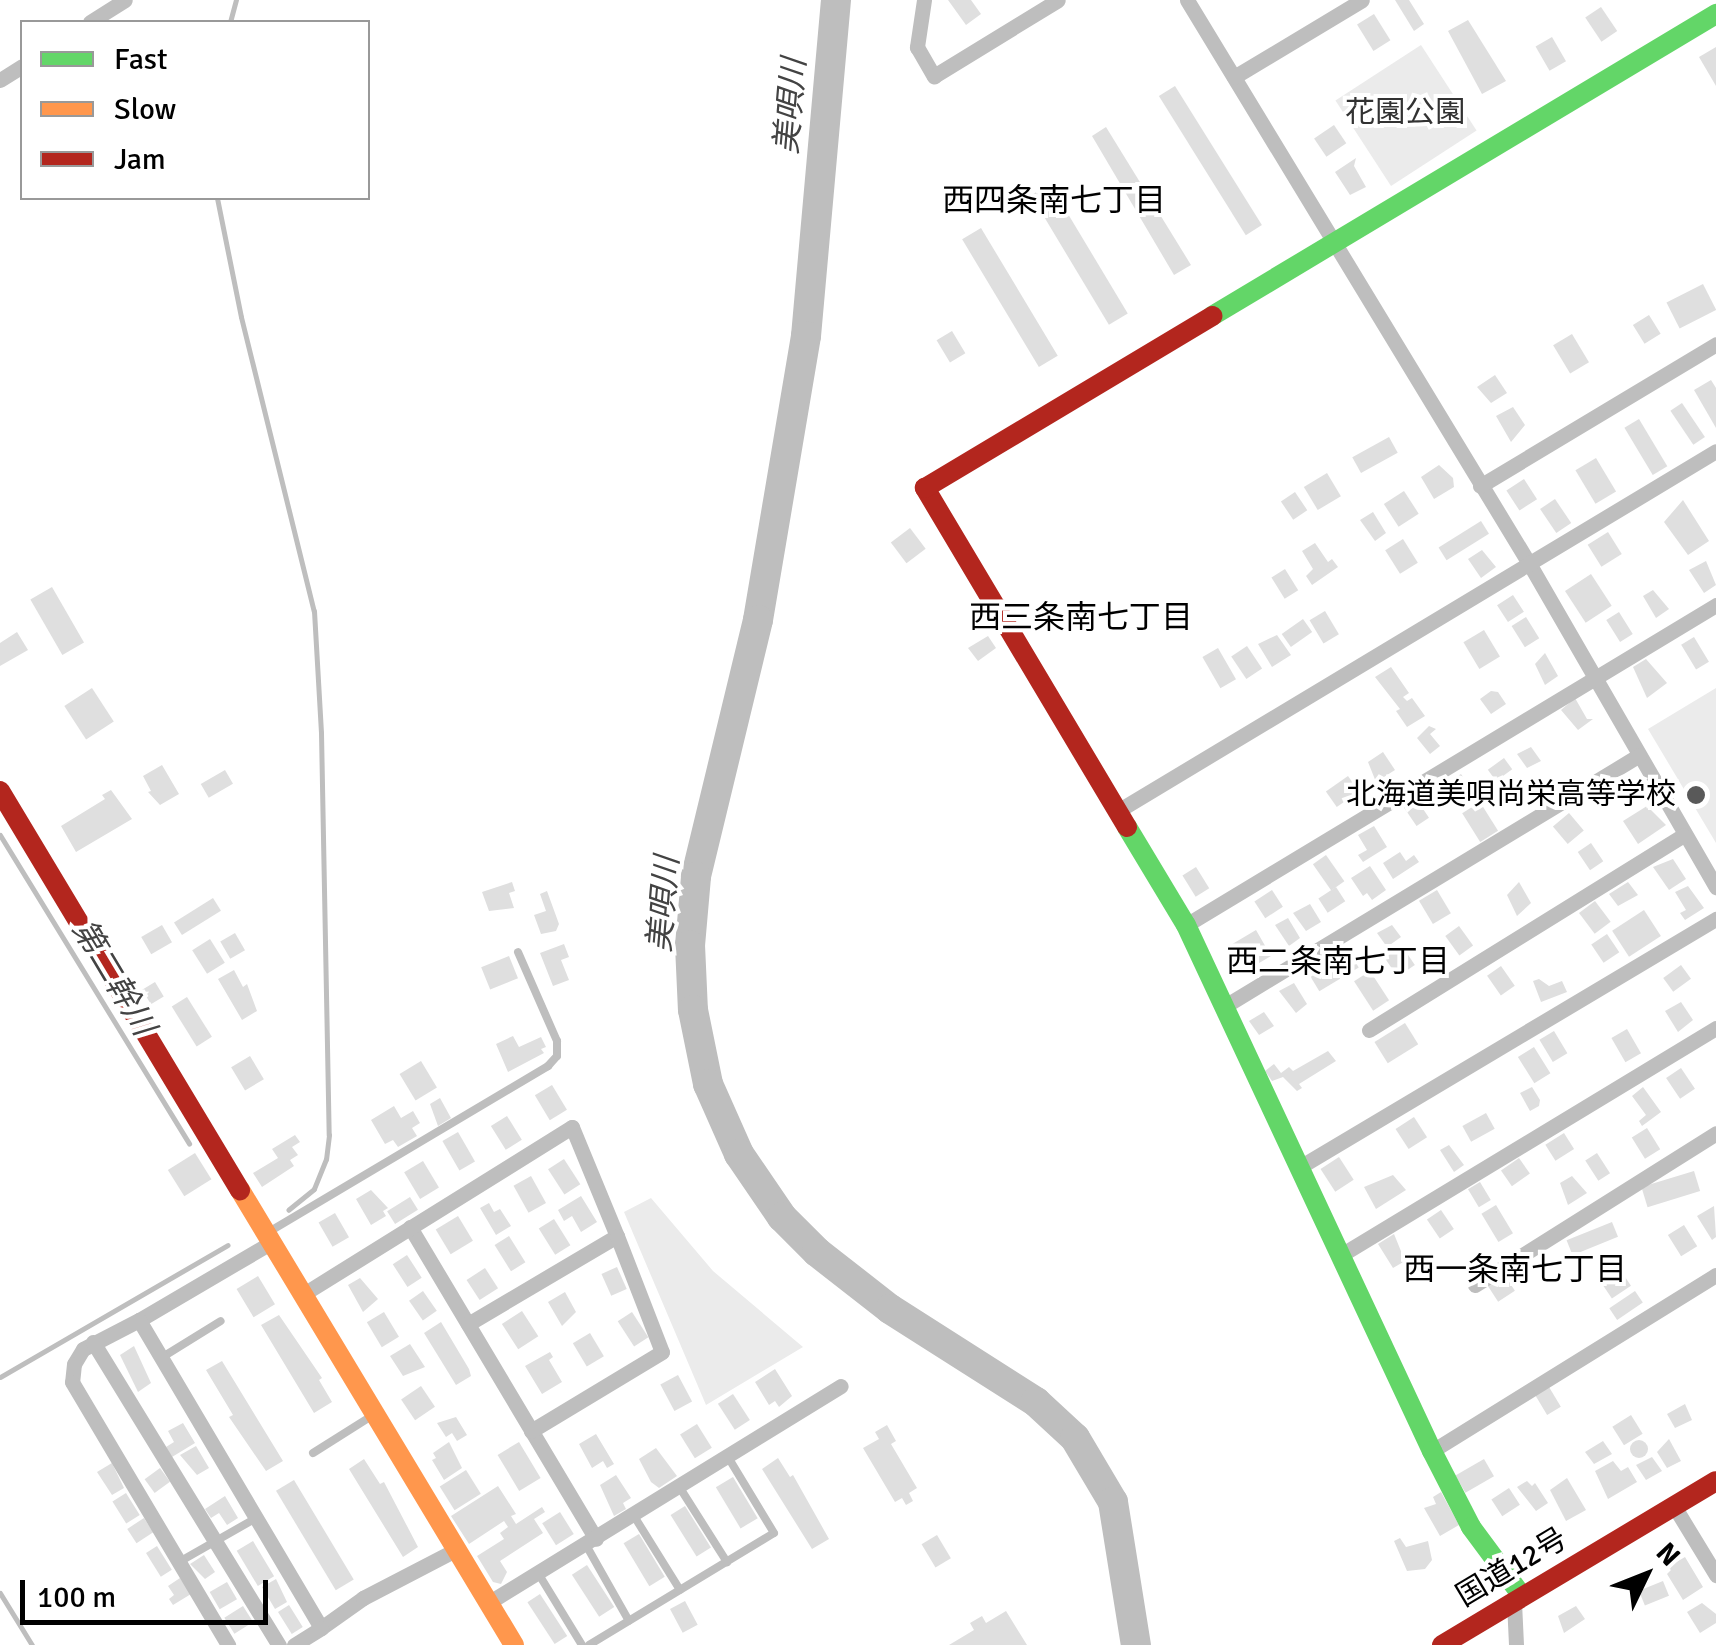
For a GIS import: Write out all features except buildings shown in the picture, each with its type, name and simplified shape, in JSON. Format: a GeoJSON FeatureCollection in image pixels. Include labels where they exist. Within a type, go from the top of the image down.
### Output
{"type":"FeatureCollection","features":[{"type":"Feature","properties":{"kind":"main road"},"geometry":{"type":"LineString","coordinates":[[1518,1599],[1471,1527],[1432,1451],[1186,926],[925,488],[1716,14]]}},
{"type":"Feature","properties":{"kind":"main road"},"geometry":{"type":"LineString","coordinates":[[0,791],[514,1645]]}},
{"type":"Feature","properties":{"kind":"main road","name":"国道12号"},"geometry":{"type":"LineString","coordinates":[[1442,1645],[1716,1481]]}},
{"type":"Feature","properties":{"kind":"street"},"geometry":{"type":"LineString","coordinates":[[93,20],[125,0]]}},
{"type":"Feature","properties":{"kind":"street"},"geometry":{"type":"LineString","coordinates":[[924,0],[917,47],[934,76],[1058,0]]}},
{"type":"Feature","properties":{"kind":"street"},"geometry":{"type":"LineString","coordinates":[[1188,0],[1530,566],[1592,679],[1716,887]]}},
{"type":"Feature","properties":{"kind":"street"},"geometry":{"type":"LineString","coordinates":[[1234,76],[1362,0]]}},
{"type":"Feature","properties":{"kind":"street"},"geometry":{"type":"LineString","coordinates":[[1480,486],[1716,344]]}},
{"type":"Feature","properties":{"kind":"street"},"geometry":{"type":"LineString","coordinates":[[1116,812],[1716,451]]}},
{"type":"Feature","properties":{"kind":"street"},"geometry":{"type":"LineString","coordinates":[[1186,926],[1716,605]]}},
{"type":"Feature","properties":{"kind":"street"},"geometry":{"type":"LineString","coordinates":[[1225,1006],[1639,756]]}},
{"type":"Feature","properties":{"kind":"street"},"geometry":{"type":"LineString","coordinates":[[1369,1030],[1684,835]]}},
{"type":"Feature","properties":{"kind":"street"},"geometry":{"type":"LineString","coordinates":[[1298,1168],[1716,919]]}},
{"type":"Feature","properties":{"kind":"street"},"geometry":{"type":"LineString","coordinates":[[1341,1255],[1716,1028]]}},
{"type":"Feature","properties":{"kind":"street"},"geometry":{"type":"LineString","coordinates":[[302,1295],[572,1128],[662,1352],[531,1431]]}},
{"type":"Feature","properties":{"kind":"street"},"geometry":{"type":"LineString","coordinates":[[1475,1285],[1716,1134]]}},
{"type":"Feature","properties":{"kind":"street"},"geometry":{"type":"LineString","coordinates":[[410,1227],[531,1431],[591,1542]]}},
{"type":"Feature","properties":{"kind":"street"},"geometry":{"type":"LineString","coordinates":[[468,1324],[617,1236]]}},
{"type":"Feature","properties":{"kind":"street"},"geometry":{"type":"LineString","coordinates":[[228,1645],[72,1382],[74,1364],[93,1342],[139,1320],[269,1238]]}},
{"type":"Feature","properties":{"kind":"street"},"geometry":{"type":"LineString","coordinates":[[1432,1451],[1716,1275]]}},
{"type":"Feature","properties":{"kind":"street"},"geometry":{"type":"LineString","coordinates":[[139,1320],[321,1628]]}},
{"type":"Feature","properties":{"kind":"street"},"geometry":{"type":"LineString","coordinates":[[93,1342],[279,1645]]}},
{"type":"Feature","properties":{"kind":"street"},"geometry":{"type":"LineString","coordinates":[[488,1603],[841,1386]]}},
{"type":"Feature","properties":{"kind":"street"},"geometry":{"type":"LineString","coordinates":[[1674,1506],[1716,1575]]}},
{"type":"Feature","properties":{"kind":"street"},"geometry":{"type":"LineString","coordinates":[[294,1645],[362,1598],[457,1549]]}},
{"type":"Feature","properties":{"kind":"street"},"geometry":{"type":"LineString","coordinates":[[1516,1645],[1518,1599]]}},
{"type":"Feature","properties":{"kind":"lane"},"geometry":{"type":"LineString","coordinates":[[269,1238],[548,1066],[557,1056],[557,1041],[518,952]]}},
{"type":"Feature","properties":{"kind":"lane"},"geometry":{"type":"LineString","coordinates":[[161,1358],[221,1321]]}},
{"type":"Feature","properties":{"kind":"lane"},"geometry":{"type":"LineString","coordinates":[[313,1452],[373,1415]]}},
{"type":"Feature","properties":{"kind":"lane"},"geometry":{"type":"LineString","coordinates":[[538,1574],[585,1645],[774,1533],[727,1456]]}},
{"type":"Feature","properties":{"kind":"lane"},"geometry":{"type":"LineString","coordinates":[[680,1488],[727,1562]]}},
{"type":"Feature","properties":{"kind":"lane"},"geometry":{"type":"LineString","coordinates":[[634,1516],[680,1590]]}},
{"type":"Feature","properties":{"kind":"lane"},"geometry":{"type":"LineString","coordinates":[[179,1562],[256,1518]]}},
{"type":"Feature","properties":{"kind":"lane"},"geometry":{"type":"LineString","coordinates":[[591,1542],[628,1621]]}},
{"type":"Feature","properties":{"kind":"green space","name":"花園公園"},"geometry":{"type":"Polygon","coordinates":[[[1421,45],[1477,131],[1391,186],[1335,101],[1421,45]]]}},
{"type":"Feature","properties":{"kind":"green space","name":"北海道美唄尚栄高等学校"},"geometry":{"type":"Polygon","coordinates":[[[1716,688],[1716,843],[1648,729],[1716,688]]]}},
{"type":"Feature","properties":{"kind":"green space"},"geometry":{"type":"Polygon","coordinates":[[[651,1198],[713,1271],[803,1347],[706,1405],[624,1212],[651,1198]]]}},
{"type":"Feature","properties":{"kind":"waterway"},"geometry":{"type":"LineString","coordinates":[[231,20],[236,0]]}},
{"type":"Feature","properties":{"kind":"waterway","name":"美唄川"},"geometry":{"type":"LineString","coordinates":[[836,0],[806,336],[758,620],[696,877],[690,945],[693,1010],[708,1084],[739,1154],[782,1217],[817,1252],[890,1309],[1036,1402],[1075,1438],[1113,1502],[1136,1645]]}},
{"type":"Feature","properties":{"kind":"waterway"},"geometry":{"type":"LineString","coordinates":[[217,200],[241,317],[314,611],[321,733],[329,1135],[326,1159],[314,1189],[288,1210]]}},
{"type":"Feature","properties":{"kind":"waterway","name":"第二幹川"},"geometry":{"type":"LineString","coordinates":[[0,835],[189,1144]]}},
{"type":"Feature","properties":{"kind":"waterway"},"geometry":{"type":"LineString","coordinates":[[0,1377],[228,1245]]}},
{"type":"Feature","properties":{"kind":"waterway"},"geometry":{"type":"LineString","coordinates":[[0,1593],[32,1645]]}},
{"type":"Feature","properties":{"kind":"traffic: fast"},"geometry":{"type":"LineString","coordinates":[[1212,316],[1716,14]]}},
{"type":"Feature","properties":{"kind":"traffic: fast"},"geometry":{"type":"LineString","coordinates":[[1127,827],[1186,925],[1471,1527],[1522,1596]]}},
{"type":"Feature","properties":{"kind":"traffic: slow"},"geometry":{"type":"LineString","coordinates":[[240,1190],[514,1645]]}},
{"type":"Feature","properties":{"kind":"traffic: jam"},"geometry":{"type":"LineString","coordinates":[[1127,827],[925,488],[1212,316]]}},
{"type":"Feature","properties":{"kind":"traffic: jam"},"geometry":{"type":"LineString","coordinates":[[0,791],[240,1190]]}},
{"type":"Feature","properties":{"kind":"traffic: jam"},"geometry":{"type":"LineString","coordinates":[[1442,1645],[1716,1481]]}},
{"type":"Feature","properties":{"kind":"place","name":"北海道美唄尚栄高等学校"},"geometry":{"type":"Point","coordinates":[1696,795]}},
{"type":"Feature","properties":{"kind":"district","name":"西四条南七丁目"},"geometry":{"type":"Point","coordinates":[1054,201]}},
{"type":"Feature","properties":{"kind":"district","name":"西三条南七丁目"},"geometry":{"type":"Point","coordinates":[1081,618]}},
{"type":"Feature","properties":{"kind":"district","name":"西二条南七丁目"},"geometry":{"type":"Point","coordinates":[1338,962]}},
{"type":"Feature","properties":{"kind":"district","name":"西一条南七丁目"},"geometry":{"type":"Point","coordinates":[1515,1270]}}]}
